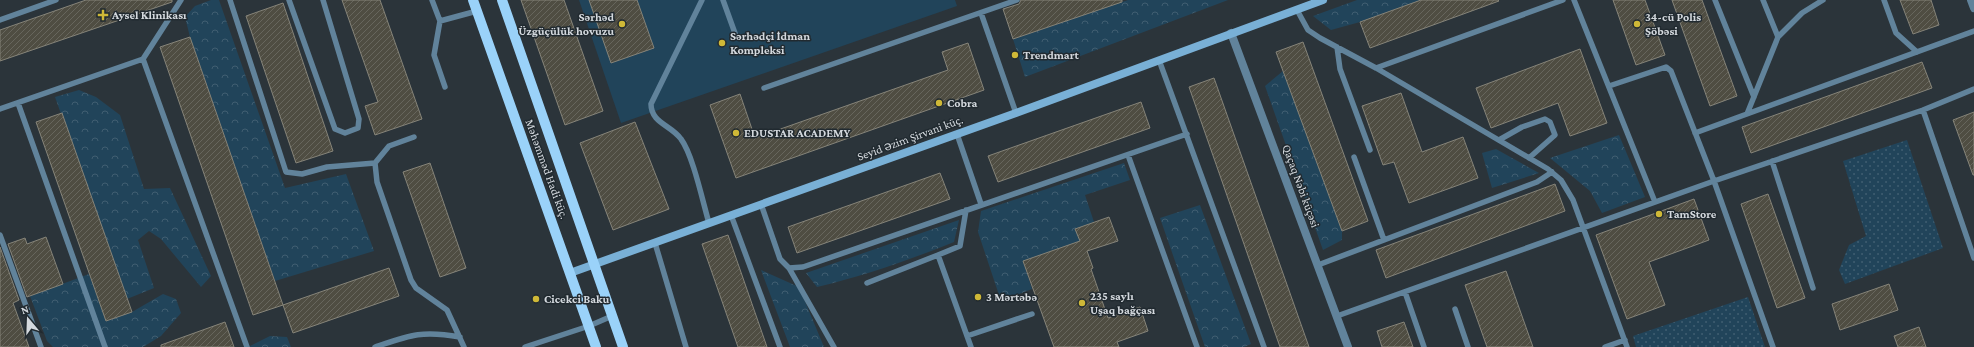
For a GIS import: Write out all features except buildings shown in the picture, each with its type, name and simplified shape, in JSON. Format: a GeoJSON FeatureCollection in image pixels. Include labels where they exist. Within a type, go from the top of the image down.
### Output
{"type":"FeatureCollection","features":[{"type":"Feature","properties":{"kind":"main road","name":"Məhəmməd Hadi küç."},"geometry":{"type":"LineString","coordinates":[[473,0],[596,347]]}},
{"type":"Feature","properties":{"kind":"main road","name":"Məhəmməd Hadi küç."},"geometry":{"type":"LineString","coordinates":[[502,0],[623,347]]}},
{"type":"Feature","properties":{"kind":"main road"},"geometry":{"type":"LineString","coordinates":[[509,0],[517,42]]}},
{"type":"Feature","properties":{"kind":"main road","name":"Seyid Əzim Şirvani küç."},"geometry":{"type":"LineString","coordinates":[[570,273],[1016,113],[1323,0]]}},
{"type":"Feature","properties":{"kind":"street"},"geometry":{"type":"LineString","coordinates":[[1971,0],[1974,8]]}},
{"type":"Feature","properties":{"kind":"street","name":"Qaçaq Nəbi küçəsi"},"geometry":{"type":"LineString","coordinates":[[1231,33],[1348,347]]}},
{"type":"Feature","properties":{"kind":"lane"},"geometry":{"type":"LineString","coordinates":[[0,20],[56,0]]}},
{"type":"Feature","properties":{"kind":"lane"},"geometry":{"type":"LineString","coordinates":[[0,109],[143,59],[181,0]]}},
{"type":"Feature","properties":{"kind":"lane"},"geometry":{"type":"LineString","coordinates":[[230,0],[286,172],[302,174],[326,168],[375,163],[389,146],[414,137]]}},
{"type":"Feature","properties":{"kind":"lane"},"geometry":{"type":"LineString","coordinates":[[289,0],[335,130],[345,133],[358,128],[359,119],[323,0]]}},
{"type":"Feature","properties":{"kind":"lane"},"geometry":{"type":"LineString","coordinates":[[432,0],[440,21],[434,55],[445,87]]}},
{"type":"Feature","properties":{"kind":"lane"},"geometry":{"type":"LineString","coordinates":[[702,0],[651,104],[651,112],[655,119],[667,125],[682,139],[689,154],[709,223]]}},
{"type":"Feature","properties":{"kind":"lane"},"geometry":{"type":"LineString","coordinates":[[723,0],[736,36]]}},
{"type":"Feature","properties":{"kind":"lane"},"geometry":{"type":"LineString","coordinates":[[764,88],[1017,0]]}},
{"type":"Feature","properties":{"kind":"lane"},"geometry":{"type":"LineString","coordinates":[[1376,68],[1563,0]]}},
{"type":"Feature","properties":{"kind":"lane"},"geometry":{"type":"LineString","coordinates":[[1574,0],[1655,202]]}},
{"type":"Feature","properties":{"kind":"lane"},"geometry":{"type":"LineString","coordinates":[[1715,0],[1754,97]]}},
{"type":"Feature","properties":{"kind":"lane"},"geometry":{"type":"LineString","coordinates":[[1763,0],[1778,38]]}},
{"type":"Feature","properties":{"kind":"lane"},"geometry":{"type":"LineString","coordinates":[[1747,114],[1778,38],[1802,14],[1823,0]]}},
{"type":"Feature","properties":{"kind":"lane"},"geometry":{"type":"LineString","coordinates":[[1884,0],[1896,32],[1917,52]]}},
{"type":"Feature","properties":{"kind":"lane"},"geometry":{"type":"LineString","coordinates":[[1297,10],[1308,30],[1499,140],[1552,172],[1561,180],[1573,200],[1627,347]]}},
{"type":"Feature","properties":{"kind":"lane"},"geometry":{"type":"LineString","coordinates":[[440,21],[477,11]]}},
{"type":"Feature","properties":{"kind":"lane"},"geometry":{"type":"LineString","coordinates":[[981,13],[1016,113]]}},
{"type":"Feature","properties":{"kind":"lane"},"geometry":{"type":"LineString","coordinates":[[1695,133],[1974,31]]}},
{"type":"Feature","properties":{"kind":"lane"},"geometry":{"type":"LineString","coordinates":[[1337,47],[1340,69],[1370,150]]}},
{"type":"Feature","properties":{"kind":"lane"},"geometry":{"type":"LineString","coordinates":[[143,59],[247,347]]}},
{"type":"Feature","properties":{"kind":"lane"},"geometry":{"type":"LineString","coordinates":[[1159,60],[1264,347]]}},
{"type":"Feature","properties":{"kind":"lane"},"geometry":{"type":"LineString","coordinates":[[1608,86],[1666,67],[1671,72],[1714,181],[1773,347]]}},
{"type":"Feature","properties":{"kind":"lane"},"geometry":{"type":"LineString","coordinates":[[1336,316],[1714,181],[1923,110],[1974,89]]}},
{"type":"Feature","properties":{"kind":"lane"},"geometry":{"type":"LineString","coordinates":[[18,103],[105,347]]}},
{"type":"Feature","properties":{"kind":"lane"},"geometry":{"type":"LineString","coordinates":[[1923,110],[1974,258]]}},
{"type":"Feature","properties":{"kind":"lane"},"geometry":{"type":"LineString","coordinates":[[1499,140],[1522,127],[1545,119],[1550,122],[1555,135],[1529,158]]}},
{"type":"Feature","properties":{"kind":"lane"},"geometry":{"type":"LineString","coordinates":[[957,134],[981,204]]}},
{"type":"Feature","properties":{"kind":"lane"},"geometry":{"type":"LineString","coordinates":[[790,268],[803,267],[981,204],[1187,134]]}},
{"type":"Feature","properties":{"kind":"lane"},"geometry":{"type":"LineString","coordinates":[[1128,155],[1197,347]]}},
{"type":"Feature","properties":{"kind":"lane"},"geometry":{"type":"LineString","coordinates":[[1354,157],[1384,240]]}},
{"type":"Feature","properties":{"kind":"lane"},"geometry":{"type":"LineString","coordinates":[[1772,161],[1814,288]]}},
{"type":"Feature","properties":{"kind":"lane"},"geometry":{"type":"LineString","coordinates":[[375,163],[377,182],[411,280],[416,288],[447,310],[464,347]]}},
{"type":"Feature","properties":{"kind":"lane"},"geometry":{"type":"LineString","coordinates":[[1318,265],[1537,182],[1552,172]]}},
{"type":"Feature","properties":{"kind":"lane"},"geometry":{"type":"LineString","coordinates":[[761,204],[780,260],[790,268],[834,347]]}},
{"type":"Feature","properties":{"kind":"lane"},"geometry":{"type":"LineString","coordinates":[[867,283],[960,246],[966,210]]}},
{"type":"Feature","properties":{"kind":"lane"},"geometry":{"type":"LineString","coordinates":[[730,215],[780,347]]}},
{"type":"Feature","properties":{"kind":"lane"},"geometry":{"type":"LineString","coordinates":[[0,235],[41,347]]}},
{"type":"Feature","properties":{"kind":"lane"},"geometry":{"type":"LineString","coordinates":[[655,243],[686,347]]}},
{"type":"Feature","properties":{"kind":"lane"},"geometry":{"type":"LineString","coordinates":[[938,255],[971,347]]}},
{"type":"Feature","properties":{"kind":"lane"},"geometry":{"type":"LineString","coordinates":[[1405,292],[1424,347]]}},
{"type":"Feature","properties":{"kind":"lane"},"geometry":{"type":"LineString","coordinates":[[1455,309],[1468,347]]}},
{"type":"Feature","properties":{"kind":"lane"},"geometry":{"type":"LineString","coordinates":[[968,336],[1032,314]]}},
{"type":"Feature","properties":{"kind":"lane"},"geometry":{"type":"LineString","coordinates":[[524,347],[533,346],[612,316]]}},
{"type":"Feature","properties":{"kind":"lane"},"geometry":{"type":"LineString","coordinates":[[375,347],[411,335],[435,333],[460,337]]}},
{"type":"Feature","properties":{"kind":"lane"},"geometry":{"type":"LineString","coordinates":[[1604,347],[1625,340]]}},
{"type":"Feature","properties":{"kind":"green space"},"geometry":{"type":"Polygon","coordinates":[[[211,0],[219,0],[285,188],[346,174],[374,251],[275,281],[190,37],[185,17],[195,6],[211,0]]]}},
{"type":"Feature","properties":{"kind":"green space","name":"Sərhədçi İdman Kompleksi"},"geometry":{"type":"Polygon","coordinates":[[[579,0],[955,0],[957,6],[621,123],[579,0]]]}},
{"type":"Feature","properties":{"kind":"green space"},"geometry":{"type":"Polygon","coordinates":[[[1128,0],[1228,0],[1025,77],[1013,39],[1128,0]]]}},
{"type":"Feature","properties":{"kind":"green space"},"geometry":{"type":"Polygon","coordinates":[[[1357,0],[1421,0],[1360,22],[1331,30],[1313,16],[1357,0]]]}},
{"type":"Feature","properties":{"kind":"green space"},"geometry":{"type":"Polygon","coordinates":[[[1283,71],[1342,231],[1342,240],[1323,250],[1265,86],[1283,71]]]}},
{"type":"Feature","properties":{"kind":"green space"},"geometry":{"type":"Polygon","coordinates":[[[79,90],[96,97],[120,115],[144,189],[170,188],[211,276],[201,287],[161,239],[149,231],[138,240],[154,288],[127,299],[55,97],[79,90]]]}},
{"type":"Feature","properties":{"kind":"green space"},"geometry":{"type":"Polygon","coordinates":[[[1619,135],[1645,197],[1602,213],[1590,191],[1550,158],[1619,135]]]}},
{"type":"Feature","properties":{"kind":"green space"},"geometry":{"type":"Polygon","coordinates":[[[1907,140],[1943,248],[1845,284],[1839,270],[1849,245],[1866,236],[1843,161],[1907,140]]]}},
{"type":"Feature","properties":{"kind":"green space"},"geometry":{"type":"Polygon","coordinates":[[[1496,149],[1539,173],[1492,188],[1482,153],[1496,149]]]}},
{"type":"Feature","properties":{"kind":"green space"},"geometry":{"type":"Polygon","coordinates":[[[1124,163],[1130,180],[1085,195],[1094,222],[1075,229],[1080,241],[1023,261],[1032,289],[1001,301],[978,232],[981,211],[1124,163]]]}},
{"type":"Feature","properties":{"kind":"green space"},"geometry":{"type":"Polygon","coordinates":[[[1200,205],[1251,344],[1244,347],[1205,347],[1160,218],[1200,205]]]}},
{"type":"Feature","properties":{"kind":"green space"},"geometry":{"type":"Polygon","coordinates":[[[959,220],[954,242],[869,273],[817,287],[806,273],[959,220]]]}},
{"type":"Feature","properties":{"kind":"green space"},"geometry":{"type":"Polygon","coordinates":[[[761,270],[799,287],[824,347],[790,347],[761,270]]]}},
{"type":"Feature","properties":{"kind":"green space"},"geometry":{"type":"Polygon","coordinates":[[[89,274],[106,321],[132,312],[163,294],[176,299],[181,313],[161,336],[143,347],[53,347],[47,341],[30,296],[89,274]]]}},
{"type":"Feature","properties":{"kind":"green space"},"geometry":{"type":"Polygon","coordinates":[[[1748,297],[1765,347],[1636,347],[1633,336],[1748,297]]]}},
{"type":"Feature","properties":{"kind":"green space"},"geometry":{"type":"Polygon","coordinates":[[[270,336],[287,337],[291,347],[248,347],[270,336]]]}},
{"type":"Feature","properties":{"kind":"place","name":"Aysel Klinikası"},"geometry":{"type":"Point","coordinates":[103,15]}},
{"type":"Feature","properties":{"kind":"place","name":"Sərhəd Üzgüçülük hovuzu"},"geometry":{"type":"Point","coordinates":[622,24]}},
{"type":"Feature","properties":{"kind":"place","name":"34-cü Polis Şöbəsi"},"geometry":{"type":"Point","coordinates":[1637,24]}},
{"type":"Feature","properties":{"kind":"place","name":"Sərhədçi İdman Kompleksi"},"geometry":{"type":"Point","coordinates":[722,43]}},
{"type":"Feature","properties":{"kind":"place","name":"Trendmart"},"geometry":{"type":"Point","coordinates":[1015,55]}},
{"type":"Feature","properties":{"kind":"place","name":"Cobra"},"geometry":{"type":"Point","coordinates":[939,103]}},
{"type":"Feature","properties":{"kind":"place","name":"EDUSTAR ACADEMY"},"geometry":{"type":"Point","coordinates":[736,133]}},
{"type":"Feature","properties":{"kind":"place","name":"TamStore"},"geometry":{"type":"Point","coordinates":[1659,214]}},
{"type":"Feature","properties":{"kind":"place","name":"3 Mərtəbə"},"geometry":{"type":"Point","coordinates":[978,297]}},
{"type":"Feature","properties":{"kind":"place","name":"Cicekci Baku"},"geometry":{"type":"Point","coordinates":[536,299]}},
{"type":"Feature","properties":{"kind":"place","name":"235 saylı Uşaq bağçası"},"geometry":{"type":"Point","coordinates":[1082,303]}}]}
